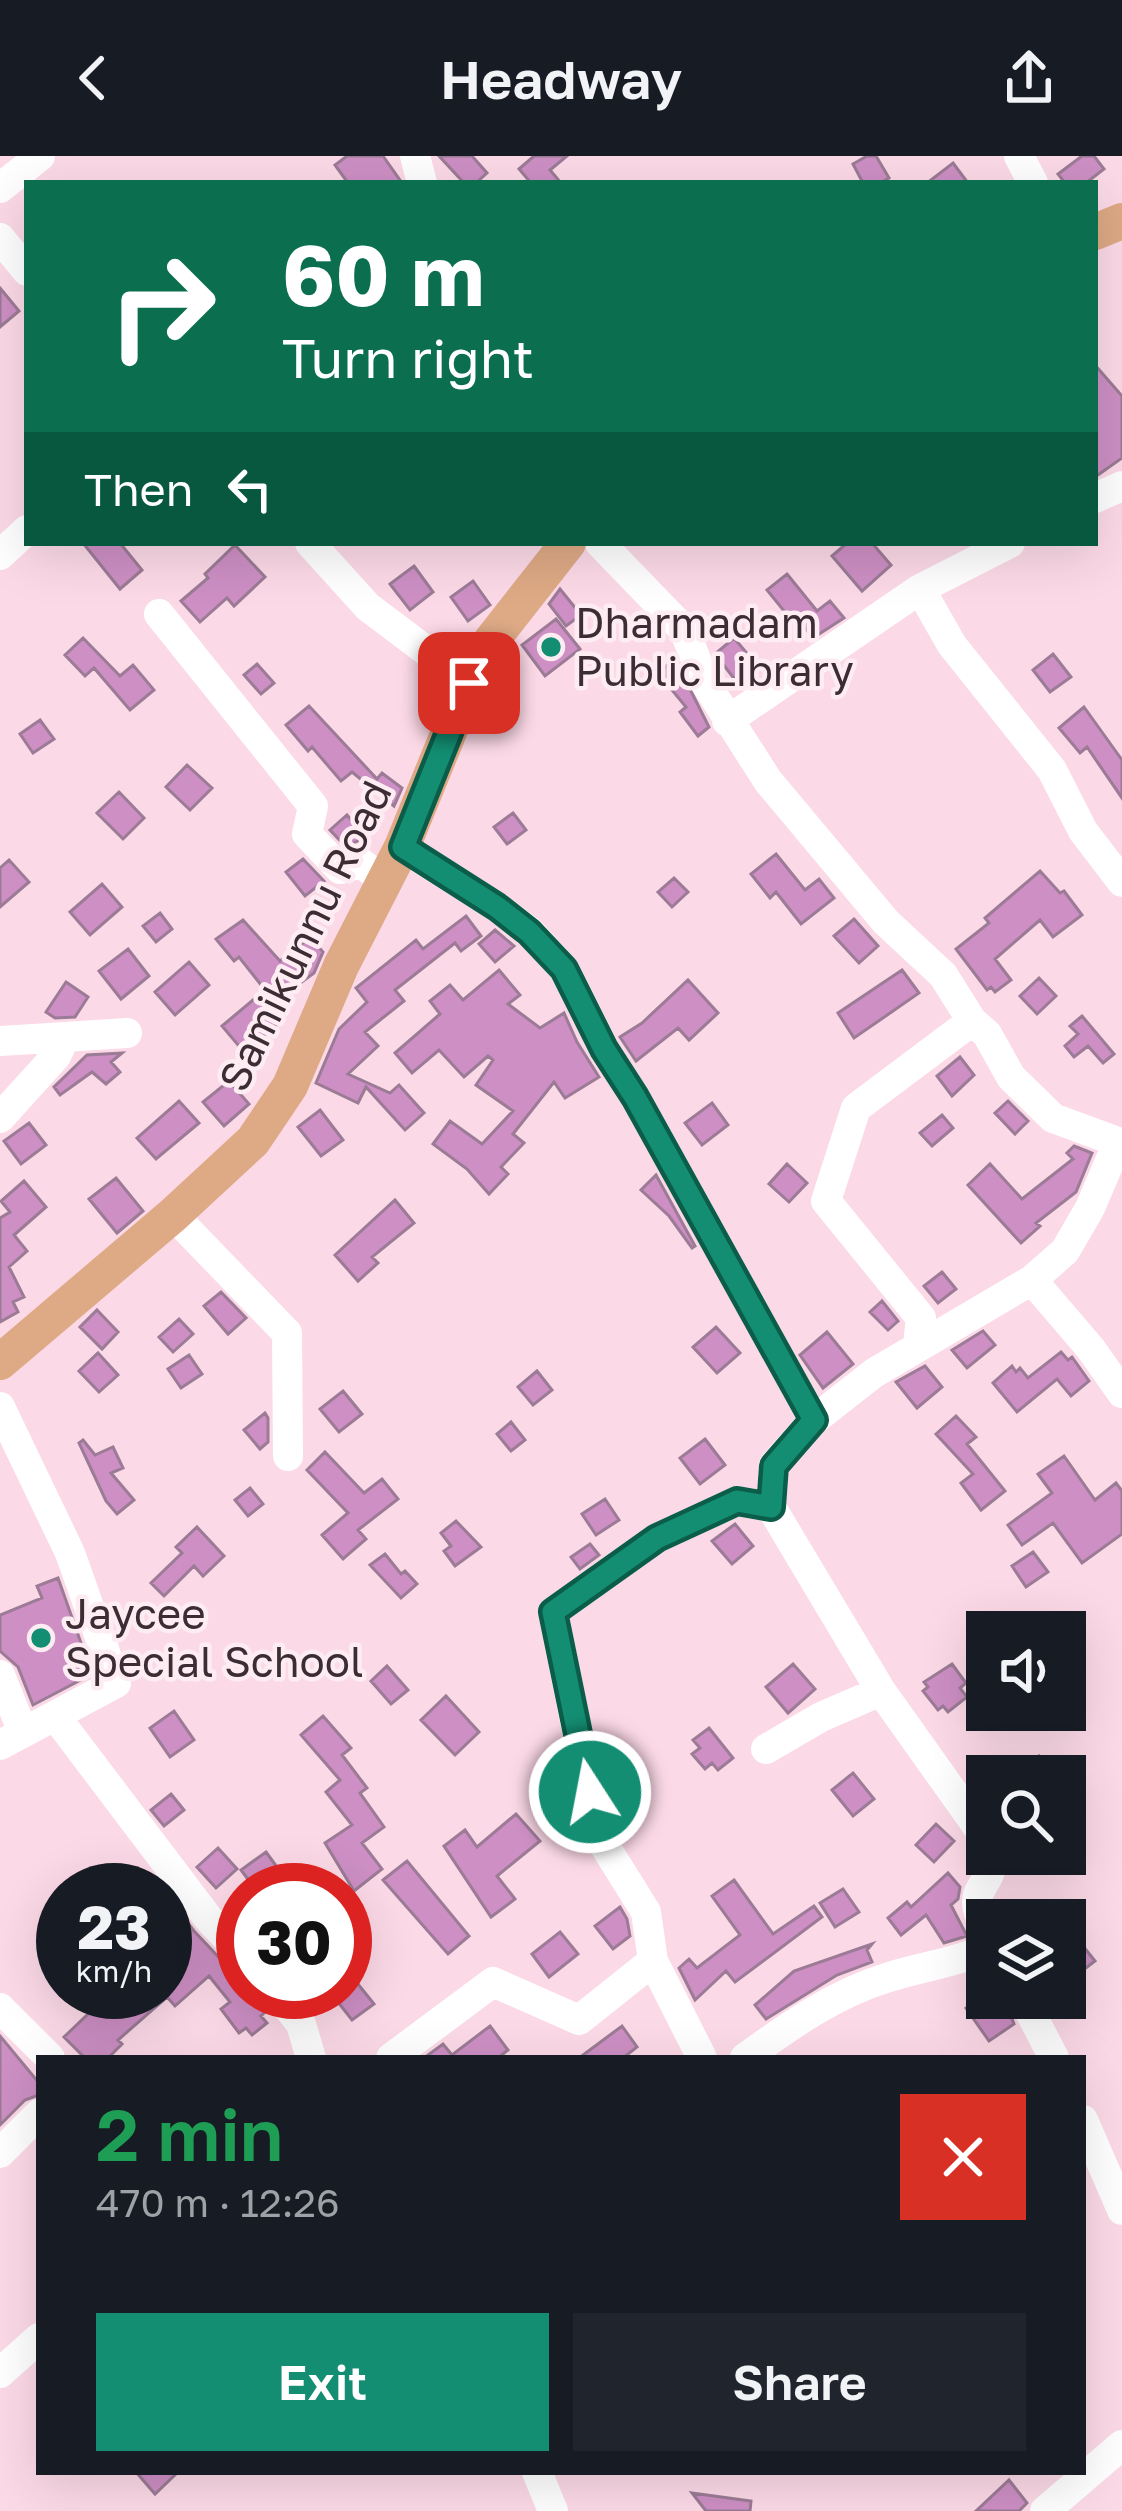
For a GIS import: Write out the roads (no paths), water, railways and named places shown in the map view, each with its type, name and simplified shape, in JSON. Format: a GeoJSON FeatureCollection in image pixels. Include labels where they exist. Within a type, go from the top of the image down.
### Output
{"type":"FeatureCollection","features":[{"type":"Feature","properties":{"kind":"main road","name":"Samikunnu Road"},"geometry":{"type":"LineString","coordinates":[[0,1362],[253,1141],[290,1086],[341,966],[403,847],[469,683],[491,641],[566,546]]}},
{"type":"Feature","properties":{"kind":"street"},"geometry":{"type":"LineString","coordinates":[[0,188],[40,156]]}},
{"type":"Feature","properties":{"kind":"street"},"geometry":{"type":"LineString","coordinates":[[0,238],[24,267]]}},
{"type":"Feature","properties":{"kind":"street"},"geometry":{"type":"LineString","coordinates":[[0,555],[24,533]]}},
{"type":"Feature","properties":{"kind":"street"},"geometry":{"type":"LineString","coordinates":[[313,546],[368,607],[469,683]]}},
{"type":"Feature","properties":{"kind":"street"},"geometry":{"type":"LineString","coordinates":[[603,546],[684,630],[727,721],[794,814],[886,922],[943,975],[1011,1077],[1053,1118],[1120,1143],[1065,1251],[1032,1280],[874,1373],[814,1420],[774,1466],[771,1507],[881,1691],[966,1810]]}},
{"type":"Feature","properties":{"kind":"street"},"geometry":{"type":"LineString","coordinates":[[727,721],[920,590],[1004,546]]}},
{"type":"Feature","properties":{"kind":"street"},"geometry":{"type":"LineString","coordinates":[[920,590],[952,645],[1052,770],[1083,831],[1122,882]]}},
{"type":"Feature","properties":{"kind":"street"},"geometry":{"type":"LineString","coordinates":[[159,614],[313,806],[307,834],[340,869],[361,863],[385,881]]}},
{"type":"Feature","properties":{"kind":"street"},"geometry":{"type":"LineString","coordinates":[[403,847],[497,907],[564,969],[604,1049],[814,1420]]}},
{"type":"Feature","properties":{"kind":"street"},"geometry":{"type":"LineString","coordinates":[[918,1346],[921,1318],[826,1201],[856,1108],[972,1021]]}},
{"type":"Feature","properties":{"kind":"street"},"geometry":{"type":"LineString","coordinates":[[0,1041],[127,1033]]}},
{"type":"Feature","properties":{"kind":"street"},"geometry":{"type":"LineString","coordinates":[[0,1118],[56,1056],[65,1037]]}},
{"type":"Feature","properties":{"kind":"street"},"geometry":{"type":"LineString","coordinates":[[172,1215],[287,1334],[288,1456]]}},
{"type":"Feature","properties":{"kind":"street"},"geometry":{"type":"LineString","coordinates":[[1032,1280],[1122,1393]]}},
{"type":"Feature","properties":{"kind":"street"},"geometry":{"type":"LineString","coordinates":[[0,1407],[70,1552],[116,1683],[11,1738],[0,1675]]}},
{"type":"Feature","properties":{"kind":"street"},"geometry":{"type":"LineString","coordinates":[[700,2055],[653,1961],[646,1912],[598,1835],[553,1612],[657,1538],[737,1501],[771,1507]]}},
{"type":"Feature","properties":{"kind":"street"},"geometry":{"type":"LineString","coordinates":[[766,1749],[821,1717],[881,1691]]}},
{"type":"Feature","properties":{"kind":"street"},"geometry":{"type":"LineString","coordinates":[[56,1717],[216,1926]]}},
{"type":"Feature","properties":{"kind":"street"},"geometry":{"type":"LineString","coordinates":[[750,2055],[837,1998],[882,1979],[966,1957]]}},
{"type":"Feature","properties":{"kind":"street"},"geometry":{"type":"LineString","coordinates":[[395,2055],[493,1982],[579,2020],[653,1961]]}},
{"type":"Feature","properties":{"kind":"street"},"geometry":{"type":"LineString","coordinates":[[297,2019],[310,2055]]}},
{"type":"Feature","properties":{"kind":"street"},"geometry":{"type":"LineString","coordinates":[[1034,2019],[1052,2055]]}},
{"type":"Feature","properties":{"kind":"street"},"geometry":{"type":"LineString","coordinates":[[6,2026],[46,2055]]}},
{"type":"Feature","properties":{"kind":"street"},"geometry":{"type":"LineString","coordinates":[[0,2152],[36,2117]]}},
{"type":"Feature","properties":{"kind":"street"},"geometry":{"type":"LineString","coordinates":[[1086,2129],[1121,2205]]}},
{"type":"Feature","properties":{"kind":"street"},"geometry":{"type":"LineString","coordinates":[[0,2372],[36,2341]]}},
{"type":"Feature","properties":{"kind":"street"},"geometry":{"type":"LineString","coordinates":[[1045,2511],[1122,2445]]}},
{"type":"Feature","properties":{"kind":"street"},"geometry":{"type":"LineString","coordinates":[[538,2475],[553,2511]]}},
{"type":"Feature","properties":{"kind":"place","name":"Dharmadam Public Library"},"geometry":{"type":"Point","coordinates":[551,647]}},
{"type":"Feature","properties":{"kind":"place","name":"Jaycee Special School"},"geometry":{"type":"Point","coordinates":[41,1638]}}]}
